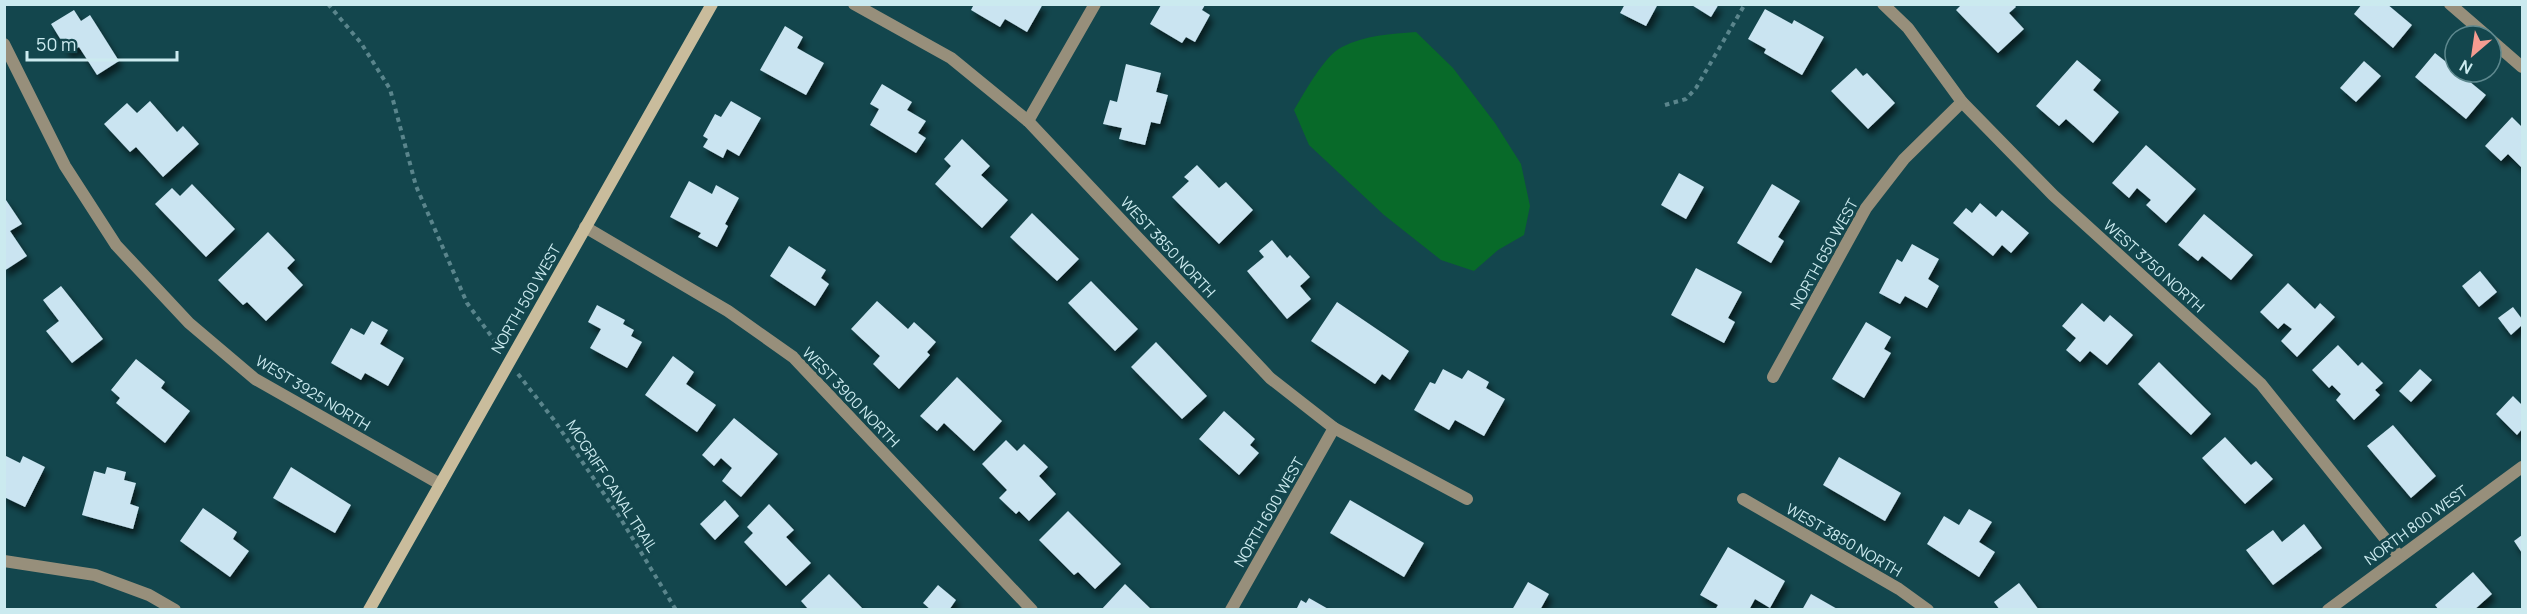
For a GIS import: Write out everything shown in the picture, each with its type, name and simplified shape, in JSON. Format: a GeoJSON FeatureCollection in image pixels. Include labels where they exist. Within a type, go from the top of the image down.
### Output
{"type":"FeatureCollection","features":[{"type":"Feature","properties":{"kind":"street","name":"NORTH 500 WEST"},"geometry":{"type":"LineString","coordinates":[[369,609],[712,4]]}},
{"type":"Feature","properties":{"kind":"street","name":"WEST 3850 NORTH"},"geometry":{"type":"LineString","coordinates":[[854,4],[951,58],[1028,121],[1270,378],[1334,428],[1467,499]]}},
{"type":"Feature","properties":{"kind":"street"},"geometry":{"type":"LineString","coordinates":[[1028,121],[1095,4]]}},
{"type":"Feature","properties":{"kind":"street","name":"WEST 3750 NORTH"},"geometry":{"type":"LineString","coordinates":[[1883,4],[1908,28],[1962,102],[2053,195],[2261,384],[2398,556]]}},
{"type":"Feature","properties":{"kind":"street"},"geometry":{"type":"LineString","coordinates":[[2450,4],[2473,24]]}},
{"type":"Feature","properties":{"kind":"street","name":"WEST 3925 NORTH"},"geometry":{"type":"LineString","coordinates":[[4,44],[64,166],[116,245],[189,323],[255,379],[440,484]]}},
{"type":"Feature","properties":{"kind":"street"},"geometry":{"type":"LineString","coordinates":[[2503,50],[2523,67]]}},
{"type":"Feature","properties":{"kind":"street","name":"NORTH 650 WEST"},"geometry":{"type":"LineString","coordinates":[[1773,377],[1866,208],[1904,159],[1962,102]]}},
{"type":"Feature","properties":{"kind":"street","name":"WEST 3900 NORTH"},"geometry":{"type":"LineString","coordinates":[[585,227],[728,311],[793,357],[1032,609]]}},
{"type":"Feature","properties":{"kind":"street","name":"NORTH 600 WEST"},"geometry":{"type":"LineString","coordinates":[[1231,609],[1334,428]]}},
{"type":"Feature","properties":{"kind":"street","name":"NORTH 800 WEST"},"geometry":{"type":"LineString","coordinates":[[2328,609],[2523,467]]}},
{"type":"Feature","properties":{"kind":"street","name":"WEST 3850 NORTH"},"geometry":{"type":"LineString","coordinates":[[1743,499],[1899,589],[1928,609]]}},
{"type":"Feature","properties":{"kind":"street"},"geometry":{"type":"LineString","coordinates":[[4,561],[95,575],[175,609]]}},
{"type":"Feature","properties":{"kind":"path"},"geometry":{"type":"LineString","coordinates":[[328,4],[361,43],[390,89],[416,186],[467,303],[492,336]]}},
{"type":"Feature","properties":{"kind":"path"},"geometry":{"type":"LineString","coordinates":[[1665,105],[1686,99],[1696,88],[1745,4]]}},
{"type":"Feature","properties":{"kind":"path","name":"MCGRIFF CANAL TRAIL"},"geometry":{"type":"LineString","coordinates":[[522,380],[554,420],[619,516],[676,609]]}},
{"type":"Feature","properties":{"kind":"shaded area"},"geometry":{"type":"Polygon","coordinates":[[[1416,32],[1453,68],[1495,123],[1521,164],[1530,206],[1524,235],[1498,250],[1474,271],[1441,260],[1384,215],[1309,145],[1294,110],[1328,58],[1342,47],[1388,34],[1416,32]]]}},
{"type":"Feature","properties":{"kind":"building"},"geometry":{"type":"Polygon","coordinates":[[[974,4],[1043,4],[1027,32],[1005,19],[1000,27],[971,10],[974,4]]]}},
{"type":"Feature","properties":{"kind":"building"},"geometry":{"type":"Polygon","coordinates":[[[1625,4],[1658,4],[1646,26],[1620,13],[1625,4]]]}},
{"type":"Feature","properties":{"kind":"building"},"geometry":{"type":"Polygon","coordinates":[[[1690,4],[1719,4],[1711,17],[1690,4]]]}},
{"type":"Feature","properties":{"kind":"building"},"geometry":{"type":"Polygon","coordinates":[[[1962,4],[2014,4],[2016,7],[2009,13],[2024,29],[1998,53],[1956,10],[1962,4]]]}},
{"type":"Feature","properties":{"kind":"building"},"geometry":{"type":"Polygon","coordinates":[[[2362,4],[2387,4],[2412,25],[2393,48],[2354,14],[2362,4]]]}},
{"type":"Feature","properties":{"kind":"building"},"geometry":{"type":"Polygon","coordinates":[[[1161,5],[1205,5],[1202,10],[1210,15],[1195,42],[1186,37],[1182,43],[1150,24],[1161,5]]]}},
{"type":"Feature","properties":{"kind":"building"},"geometry":{"type":"Polygon","coordinates":[[[1765,9],[1792,24],[1794,20],[1824,37],[1802,75],[1764,53],[1766,49],[1748,39],[1765,9]]]}},
{"type":"Feature","properties":{"kind":"building"},"geometry":{"type":"Polygon","coordinates":[[[74,10],[81,21],[90,15],[119,61],[97,75],[79,47],[69,53],[51,24],[74,10]]]}},
{"type":"Feature","properties":{"kind":"building"},"geometry":{"type":"Polygon","coordinates":[[[785,26],[803,37],[797,48],[824,63],[806,95],[760,70],[785,26]]]}},
{"type":"Feature","properties":{"kind":"building"},"geometry":{"type":"Polygon","coordinates":[[[2435,53],[2443,59],[2443,84],[2473,84],[2486,95],[2466,119],[2415,77],[2435,53]]]}},
{"type":"Feature","properties":{"kind":"building"},"geometry":{"type":"Polygon","coordinates":[[[2077,60],[2101,80],[2093,90],[2119,112],[2093,143],[2066,119],[2059,126],[2036,106],[2077,60]]]}},
{"type":"Feature","properties":{"kind":"building"},"geometry":{"type":"Polygon","coordinates":[[[2364,61],[2381,76],[2356,102],[2340,88],[2364,61]]]}},
{"type":"Feature","properties":{"kind":"building"},"geometry":{"type":"Polygon","coordinates":[[[1126,64],[1161,73],[1156,92],[1168,95],[1160,124],[1151,122],[1145,145],[1119,139],[1122,128],[1103,124],[1110,100],[1117,102],[1126,64]]]}},
{"type":"Feature","properties":{"kind":"building"},"geometry":{"type":"Polygon","coordinates":[[[1856,68],[1863,76],[1867,73],[1895,103],[1868,129],[1831,91],[1856,68]]]}},
{"type":"Feature","properties":{"kind":"building"},"geometry":{"type":"Polygon","coordinates":[[[882,84],[912,102],[907,110],[926,121],[918,133],[926,138],[916,153],[870,125],[879,109],[870,104],[882,84]]]}},
{"type":"Feature","properties":{"kind":"building"},"geometry":{"type":"Polygon","coordinates":[[[150,101],[177,132],[183,126],[199,144],[163,177],[136,147],[130,152],[104,124],[127,103],[137,113],[150,101]]]}},
{"type":"Feature","properties":{"kind":"building"},"geometry":{"type":"Polygon","coordinates":[[[731,101],[761,118],[739,156],[727,149],[723,158],[703,147],[708,139],[703,136],[715,114],[721,117],[731,101]]]}},
{"type":"Feature","properties":{"kind":"building"},"geometry":{"type":"Polygon","coordinates":[[[2512,117],[2522,127],[2522,168],[2508,154],[2501,161],[2485,146],[2512,117]]]}},
{"type":"Feature","properties":{"kind":"building"},"geometry":{"type":"Polygon","coordinates":[[[962,139],[990,166],[981,175],[1008,200],[982,228],[935,184],[951,166],[944,159],[962,139]]]}},
{"type":"Feature","properties":{"kind":"building"},"geometry":{"type":"Polygon","coordinates":[[[2146,145],[2196,189],[2166,223],[2146,205],[2151,200],[2137,188],[2129,198],[2112,183],[2146,145]]]}},
{"type":"Feature","properties":{"kind":"building"},"geometry":{"type":"Polygon","coordinates":[[[1197,165],[1219,188],[1226,182],[1253,210],[1219,244],[1172,197],[1189,181],[1184,177],[1197,165]]]}},
{"type":"Feature","properties":{"kind":"building"},"geometry":{"type":"Polygon","coordinates":[[[1679,173],[1704,187],[1686,219],[1661,205],[1679,173]]]}},
{"type":"Feature","properties":{"kind":"building"},"geometry":{"type":"Polygon","coordinates":[[[689,181],[712,194],[716,185],[739,198],[725,224],[728,226],[717,247],[698,237],[701,233],[670,217],[689,181]]]}},
{"type":"Feature","properties":{"kind":"building"},"geometry":{"type":"Polygon","coordinates":[[[192,184],[235,229],[206,257],[155,204],[172,188],[180,196],[192,184]]]}},
{"type":"Feature","properties":{"kind":"building"},"geometry":{"type":"Polygon","coordinates":[[[1772,184],[1800,201],[1778,237],[1784,241],[1771,263],[1737,243],[1772,184]]]}},
{"type":"Feature","properties":{"kind":"building"},"geometry":{"type":"Polygon","coordinates":[[[4,197],[22,224],[10,231],[27,256],[4,271],[4,197]]]}},
{"type":"Feature","properties":{"kind":"building"},"geometry":{"type":"Polygon","coordinates":[[[1980,203],[1996,217],[2002,210],[2029,233],[2011,253],[2002,245],[1993,256],[1953,223],[1966,208],[1972,213],[1980,203]]]}},
{"type":"Feature","properties":{"kind":"building"},"geometry":{"type":"Polygon","coordinates":[[[1032,213],[1079,259],[1057,281],[1010,237],[1032,213]]]}},
{"type":"Feature","properties":{"kind":"building"},"geometry":{"type":"Polygon","coordinates":[[[2204,214],[2253,255],[2231,280],[2202,256],[2198,261],[2178,245],[2204,214]]]}},
{"type":"Feature","properties":{"kind":"building"},"geometry":{"type":"Polygon","coordinates":[[[268,232],[295,260],[287,268],[303,285],[266,321],[247,302],[243,305],[218,280],[268,232]]]}},
{"type":"Feature","properties":{"kind":"building"},"geometry":{"type":"Polygon","coordinates":[[[1272,240],[1287,258],[1290,255],[1310,277],[1300,286],[1311,299],[1287,319],[1247,271],[1264,257],[1259,251],[1272,240]]]}},
{"type":"Feature","properties":{"kind":"building"},"geometry":{"type":"Polygon","coordinates":[[[1912,244],[1939,259],[1928,279],[1939,286],[1927,308],[1905,296],[1900,304],[1879,293],[1897,259],[1902,262],[1912,244]]]}},
{"type":"Feature","properties":{"kind":"building"},"geometry":{"type":"Polygon","coordinates":[[[789,246],[826,270],[821,278],[829,284],[815,306],[770,276],[789,246]]]}},
{"type":"Feature","properties":{"kind":"building"},"geometry":{"type":"Polygon","coordinates":[[[1696,268],[1742,292],[1728,318],[1735,322],[1724,343],[1671,315],[1696,268]]]}},
{"type":"Feature","properties":{"kind":"building"},"geometry":{"type":"Polygon","coordinates":[[[2480,271],[2497,292],[2479,307],[2462,286],[2480,271]]]}},
{"type":"Feature","properties":{"kind":"building"},"geometry":{"type":"Polygon","coordinates":[[[1091,281],[1138,329],[1115,351],[1068,303],[1091,281]]]}},
{"type":"Feature","properties":{"kind":"building"},"geometry":{"type":"Polygon","coordinates":[[[2288,283],[2315,309],[2320,303],[2335,317],[2297,357],[2281,341],[2292,329],[2284,323],[2278,329],[2260,312],[2288,283]]]}},
{"type":"Feature","properties":{"kind":"building"},"geometry":{"type":"Polygon","coordinates":[[[61,286],[103,339],[72,363],[46,331],[59,321],[43,300],[61,286]]]}},
{"type":"Feature","properties":{"kind":"building"},"geometry":{"type":"Polygon","coordinates":[[[877,301],[908,329],[914,322],[936,342],[927,352],[930,355],[899,389],[873,364],[880,356],[851,329],[877,301]]]}},
{"type":"Feature","properties":{"kind":"building"},"geometry":{"type":"Polygon","coordinates":[[[1337,302],[1409,351],[1390,380],[1382,374],[1375,384],[1311,341],[1337,302]]]}},
{"type":"Feature","properties":{"kind":"building"},"geometry":{"type":"Polygon","coordinates":[[[2082,303],[2104,322],[2110,315],[2133,335],[2107,365],[2090,351],[2080,362],[2066,350],[2076,338],[2062,326],[2082,303]]]}},
{"type":"Feature","properties":{"kind":"building"},"geometry":{"type":"Polygon","coordinates":[[[597,305],[625,320],[623,324],[634,330],[631,336],[642,342],[627,368],[590,348],[601,329],[588,322],[597,305]]]}},
{"type":"Feature","properties":{"kind":"building"},"geometry":{"type":"Polygon","coordinates":[[[2513,307],[2522,319],[2522,325],[2511,335],[2498,318],[2513,307]]]}},
{"type":"Feature","properties":{"kind":"building"},"geometry":{"type":"Polygon","coordinates":[[[372,321],[388,330],[380,344],[404,358],[388,386],[365,373],[361,380],[331,363],[351,328],[364,335],[372,321]]]}},
{"type":"Feature","properties":{"kind":"building"},"geometry":{"type":"Polygon","coordinates":[[[1866,322],[1891,337],[1884,349],[1891,353],[1864,398],[1832,379],[1866,322]]]}},
{"type":"Feature","properties":{"kind":"building"},"geometry":{"type":"Polygon","coordinates":[[[1156,342],[1207,396],[1182,419],[1131,367],[1156,342]]]}},
{"type":"Feature","properties":{"kind":"building"},"geometry":{"type":"Polygon","coordinates":[[[2338,345],[2358,366],[2362,362],[2383,383],[2375,390],[2380,395],[2354,420],[2336,400],[2341,394],[2332,385],[2329,388],[2312,370],[2338,345]]]}},
{"type":"Feature","properties":{"kind":"building"},"geometry":{"type":"Polygon","coordinates":[[[673,356],[694,372],[686,384],[716,405],[697,432],[645,395],[673,356]]]}},
{"type":"Feature","properties":{"kind":"building"},"geometry":{"type":"Polygon","coordinates":[[[136,359],[165,382],[161,388],[190,411],[165,443],[116,403],[120,398],[111,390],[136,359]]]}},
{"type":"Feature","properties":{"kind":"building"},"geometry":{"type":"Polygon","coordinates":[[[2159,362],[2211,414],[2191,435],[2138,384],[2159,362]]]}},
{"type":"Feature","properties":{"kind":"building"},"geometry":{"type":"Polygon","coordinates":[[[1443,369],[1462,379],[1468,370],[1489,382],[1486,388],[1505,399],[1484,436],[1455,420],[1449,430],[1414,410],[1430,382],[1435,384],[1443,369]]]}},
{"type":"Feature","properties":{"kind":"building"},"geometry":{"type":"Polygon","coordinates":[[[2420,369],[2432,380],[2411,402],[2399,391],[2420,369]]]}},
{"type":"Feature","properties":{"kind":"building"},"geometry":{"type":"Polygon","coordinates":[[[957,377],[1002,421],[974,451],[944,423],[937,431],[920,416],[957,377]]]}},
{"type":"Feature","properties":{"kind":"building"},"geometry":{"type":"Polygon","coordinates":[[[2513,396],[2522,405],[2522,429],[2517,435],[2496,414],[2513,396]]]}},
{"type":"Feature","properties":{"kind":"building"},"geometry":{"type":"Polygon","coordinates":[[[1224,411],[1255,439],[1250,445],[1259,453],[1239,475],[1199,439],[1224,411]]]}},
{"type":"Feature","properties":{"kind":"building"},"geometry":{"type":"Polygon","coordinates":[[[734,418],[778,454],[741,497],[722,481],[732,468],[721,458],[714,466],[702,455],[734,418]]]}},
{"type":"Feature","properties":{"kind":"building"},"geometry":{"type":"Polygon","coordinates":[[[2393,425],[2436,476],[2411,498],[2367,446],[2393,425]]]}},
{"type":"Feature","properties":{"kind":"building"},"geometry":{"type":"Polygon","coordinates":[[[2225,437],[2251,465],[2256,461],[2273,479],[2245,504],[2202,458],[2225,437]]]}},
{"type":"Feature","properties":{"kind":"building"},"geometry":{"type":"Polygon","coordinates":[[[1006,440],[1017,451],[1024,444],[1048,467],[1039,476],[1056,494],[1029,521],[1019,511],[1016,514],[999,498],[1007,490],[982,464],[1006,440]]]}},
{"type":"Feature","properties":{"kind":"building"},"geometry":{"type":"Polygon","coordinates":[[[4,455],[20,463],[23,456],[45,467],[25,507],[4,497],[4,455]]]}},
{"type":"Feature","properties":{"kind":"building"},"geometry":{"type":"Polygon","coordinates":[[[1839,457],[1901,493],[1885,521],[1823,485],[1839,457]]]}},
{"type":"Feature","properties":{"kind":"building"},"geometry":{"type":"Polygon","coordinates":[[[107,467],[126,472],[124,480],[136,483],[130,504],[139,507],[133,529],[82,515],[94,471],[105,474],[107,467]]]}},
{"type":"Feature","properties":{"kind":"building"},"geometry":{"type":"Polygon","coordinates":[[[291,467],[351,505],[335,533],[273,498],[291,467]]]}},
{"type":"Feature","properties":{"kind":"building"},"geometry":{"type":"Polygon","coordinates":[[[725,500],[739,516],[715,540],[700,524],[725,500]]]}},
{"type":"Feature","properties":{"kind":"building"},"geometry":{"type":"Polygon","coordinates":[[[1350,500],[1424,543],[1404,577],[1330,533],[1350,500]]]}},
{"type":"Feature","properties":{"kind":"building"},"geometry":{"type":"Polygon","coordinates":[[[769,504],[794,530],[786,537],[811,563],[786,586],[744,542],[753,533],[747,527],[769,504]]]}},
{"type":"Feature","properties":{"kind":"building"},"geometry":{"type":"Polygon","coordinates":[[[203,508],[237,532],[233,539],[249,551],[230,577],[180,541],[203,508]]]}},
{"type":"Feature","properties":{"kind":"building"},"geometry":{"type":"Polygon","coordinates":[[[1969,509],[1992,522],[1979,542],[1995,552],[1979,577],[1927,544],[1944,516],[1959,525],[1969,509]]]}},
{"type":"Feature","properties":{"kind":"building"},"geometry":{"type":"Polygon","coordinates":[[[1068,511],[1121,564],[1095,589],[1078,572],[1074,575],[1039,540],[1068,511]]]}},
{"type":"Feature","properties":{"kind":"building"},"geometry":{"type":"Polygon","coordinates":[[[2304,524],[2322,548],[2273,585],[2246,550],[2273,530],[2282,542],[2304,524]]]}},
{"type":"Feature","properties":{"kind":"building"},"geometry":{"type":"Polygon","coordinates":[[[2522,535],[2522,553],[2514,541],[2522,535]]]}},
{"type":"Feature","properties":{"kind":"building"},"geometry":{"type":"Polygon","coordinates":[[[1728,547],[1785,581],[1770,608],[1755,599],[1749,610],[1715,610],[1718,605],[1700,595],[1728,547]]]}},
{"type":"Feature","properties":{"kind":"building"},"geometry":{"type":"Polygon","coordinates":[[[2473,572],[2492,594],[2474,610],[2439,610],[2435,605],[2473,572]]]}},
{"type":"Feature","properties":{"kind":"building"},"geometry":{"type":"Polygon","coordinates":[[[829,574],[864,610],[809,610],[801,601],[829,574]]]}},
{"type":"Feature","properties":{"kind":"building"},"geometry":{"type":"Polygon","coordinates":[[[1528,582],[1549,594],[1540,610],[1512,610],[1528,582]]]}},
{"type":"Feature","properties":{"kind":"building"},"geometry":{"type":"Polygon","coordinates":[[[2019,583],[2039,610],[2000,610],[1994,602],[2019,583]]]}},
{"type":"Feature","properties":{"kind":"building"},"geometry":{"type":"Polygon","coordinates":[[[1125,584],[1152,610],[1101,610],[1125,584]]]}},
{"type":"Feature","properties":{"kind":"building"},"geometry":{"type":"Polygon","coordinates":[[[938,585],[956,600],[949,610],[931,610],[923,603],[938,585]]]}},
{"type":"Feature","properties":{"kind":"building"},"geometry":{"type":"Polygon","coordinates":[[[1811,594],[1839,610],[1802,610],[1811,594]]]}},
{"type":"Feature","properties":{"kind":"building"},"geometry":{"type":"Polygon","coordinates":[[[1309,598],[1330,610],[1296,610],[1301,600],[1306,603],[1309,598]]]}}]}
